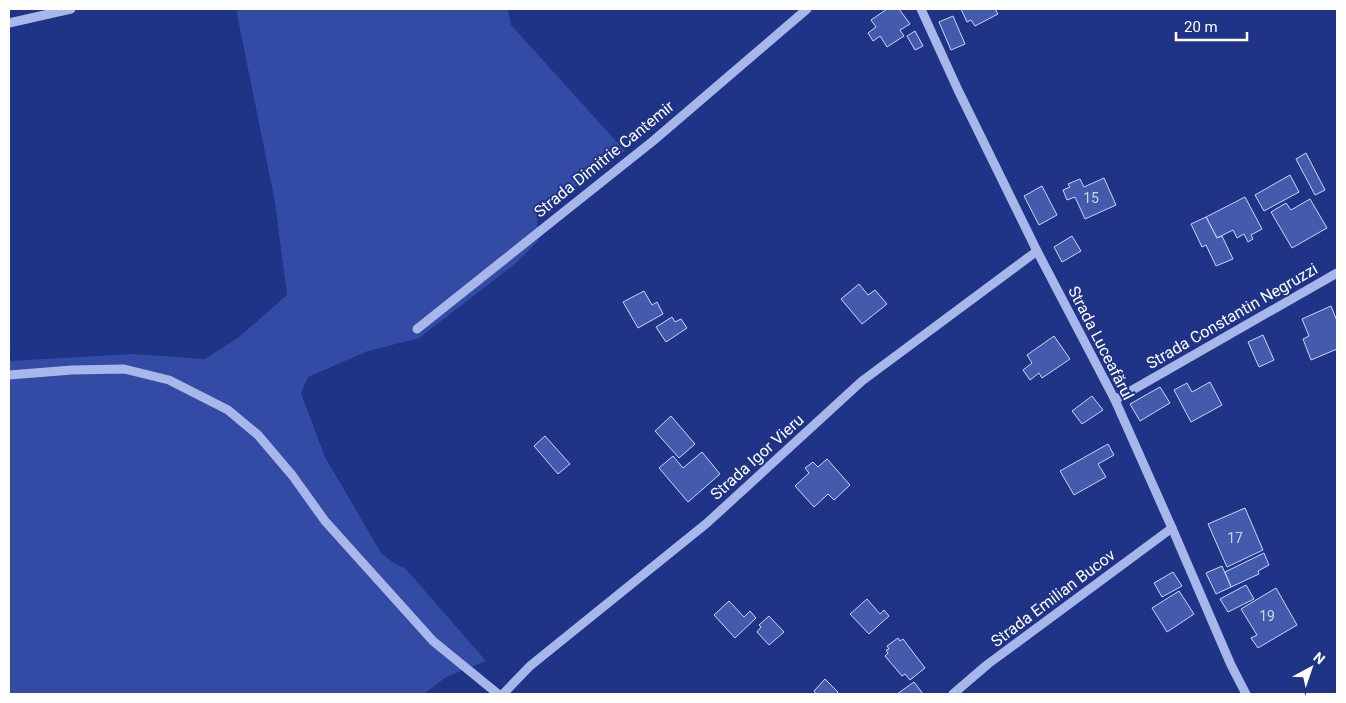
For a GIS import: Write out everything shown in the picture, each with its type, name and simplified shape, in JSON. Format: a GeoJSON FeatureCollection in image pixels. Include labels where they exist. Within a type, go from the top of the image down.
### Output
{"type":"FeatureCollection","features":[{"type":"Feature","properties":{"kind":"street"},"geometry":{"type":"LineString","coordinates":[[9,23],[71,9]]}},
{"type":"Feature","properties":{"kind":"street","name":"Strada Dimitrie Cantemir"},"geometry":{"type":"LineString","coordinates":[[417,329],[653,141],[807,9]]}},
{"type":"Feature","properties":{"kind":"street","name":"Strada Luceafărul"},"geometry":{"type":"LineString","coordinates":[[921,9],[958,90],[1037,251],[1115,400],[1231,665],[1246,694]]}},
{"type":"Feature","properties":{"kind":"street","name":"Strada Igor Vieru"},"geometry":{"type":"LineString","coordinates":[[503,694],[530,666],[707,523],[862,381],[1037,251]]}},
{"type":"Feature","properties":{"kind":"street","name":"Strada Constantin Negruzzi"},"geometry":{"type":"LineString","coordinates":[[1115,400],[1337,273]]}},
{"type":"Feature","properties":{"kind":"street"},"geometry":{"type":"LineString","coordinates":[[9,375],[72,370],[124,369],[169,380],[228,410],[258,435],[292,474],[324,521],[433,641],[498,694]]}},
{"type":"Feature","properties":{"kind":"street","name":"Strada Emilian Bucov"},"geometry":{"type":"LineString","coordinates":[[953,694],[988,664],[1172,528]]}},
{"type":"Feature","properties":{"kind":"shaded area"},"geometry":{"type":"Polygon","coordinates":[[[236,9],[508,9],[511,25],[625,151],[537,214],[538,241],[516,263],[419,338],[368,351],[308,377],[301,393],[325,457],[381,553],[395,564],[405,568],[486,661],[446,677],[424,694],[9,694],[9,361],[133,354],[205,359],[239,337],[287,295],[275,202],[236,9]]]}},
{"type":"Feature","properties":{"kind":"building"},"geometry":{"type":"Polygon","coordinates":[[[887,9],[899,9],[910,24],[900,30],[904,36],[887,47],[880,36],[873,41],[868,33],[876,27],[871,20],[887,9]]]}},
{"type":"Feature","properties":{"kind":"building"},"geometry":{"type":"Polygon","coordinates":[[[961,9],[995,9],[998,14],[975,26],[971,20],[967,22],[961,9]]]}},
{"type":"Feature","properties":{"kind":"building"},"geometry":{"type":"Polygon","coordinates":[[[953,16],[965,44],[951,50],[939,22],[953,16]]]}},
{"type":"Feature","properties":{"kind":"building"},"geometry":{"type":"Polygon","coordinates":[[[915,31],[923,46],[915,50],[907,36],[915,31]]]}},
{"type":"Feature","properties":{"kind":"building"},"geometry":{"type":"Polygon","coordinates":[[[1306,153],[1325,190],[1315,195],[1296,159],[1306,153]]]}},
{"type":"Feature","properties":{"kind":"building"},"geometry":{"type":"Polygon","coordinates":[[[1290,175],[1299,192],[1264,211],[1255,195],[1290,175]]]}},
{"type":"Feature","properties":{"kind":"building"},"geometry":{"type":"Polygon","coordinates":[[[1104,178],[1116,205],[1085,219],[1075,197],[1067,200],[1063,190],[1070,187],[1068,184],[1080,179],[1084,187],[1104,178]]]}},
{"type":"Feature","properties":{"kind":"building"},"geometry":{"type":"Polygon","coordinates":[[[1042,186],[1057,215],[1039,225],[1024,196],[1042,186]]]}},
{"type":"Feature","properties":{"kind":"building"},"geometry":{"type":"Polygon","coordinates":[[[1245,197],[1262,229],[1251,235],[1253,239],[1248,242],[1244,234],[1237,238],[1233,230],[1217,238],[1206,217],[1245,197]]]}},
{"type":"Feature","properties":{"kind":"building"},"geometry":{"type":"Polygon","coordinates":[[[1310,199],[1327,228],[1292,248],[1271,212],[1286,203],[1291,210],[1310,199]]]}},
{"type":"Feature","properties":{"kind":"building"},"geometry":{"type":"Polygon","coordinates":[[[1206,217],[1217,238],[1222,236],[1233,259],[1216,266],[1206,245],[1202,247],[1191,224],[1206,217]]]}},
{"type":"Feature","properties":{"kind":"building"},"geometry":{"type":"Polygon","coordinates":[[[1072,236],[1081,251],[1062,262],[1054,247],[1072,236]]]}},
{"type":"Feature","properties":{"kind":"building"},"geometry":{"type":"Polygon","coordinates":[[[859,284],[868,295],[875,290],[887,304],[862,324],[841,299],[859,284]]]}},
{"type":"Feature","properties":{"kind":"building"},"geometry":{"type":"Polygon","coordinates":[[[644,291],[652,305],[657,302],[663,314],[638,328],[623,302],[644,291]]]}},
{"type":"Feature","properties":{"kind":"building"},"geometry":{"type":"Polygon","coordinates":[[[1331,306],[1337,321],[1337,349],[1311,360],[1303,339],[1309,336],[1302,319],[1331,306]]]}},
{"type":"Feature","properties":{"kind":"building"},"geometry":{"type":"Polygon","coordinates":[[[672,317],[675,322],[681,319],[687,328],[666,342],[656,327],[672,317]]]}},
{"type":"Feature","properties":{"kind":"building"},"geometry":{"type":"Polygon","coordinates":[[[1263,335],[1274,360],[1259,367],[1248,342],[1263,335]]]}},
{"type":"Feature","properties":{"kind":"building"},"geometry":{"type":"Polygon","coordinates":[[[1054,336],[1070,359],[1042,378],[1039,373],[1030,380],[1023,370],[1032,363],[1027,355],[1054,336]]]}},
{"type":"Feature","properties":{"kind":"building"},"geometry":{"type":"Polygon","coordinates":[[[1210,382],[1222,405],[1191,422],[1174,390],[1187,383],[1192,392],[1210,382]]]}},
{"type":"Feature","properties":{"kind":"building"},"geometry":{"type":"Polygon","coordinates":[[[1160,387],[1170,403],[1140,421],[1130,404],[1160,387]]]}},
{"type":"Feature","properties":{"kind":"building"},"geometry":{"type":"Polygon","coordinates":[[[1092,396],[1103,410],[1082,424],[1072,411],[1092,396]]]}},
{"type":"Feature","properties":{"kind":"building"},"geometry":{"type":"Polygon","coordinates":[[[671,416],[695,444],[679,458],[655,431],[671,416]]]}},
{"type":"Feature","properties":{"kind":"building"},"geometry":{"type":"Polygon","coordinates":[[[545,436],[570,464],[558,474],[534,446],[545,436]]]}},
{"type":"Feature","properties":{"kind":"building"},"geometry":{"type":"Polygon","coordinates":[[[1108,444],[1114,455],[1098,464],[1106,477],[1074,495],[1060,471],[1108,444]]]}},
{"type":"Feature","properties":{"kind":"building"},"geometry":{"type":"Polygon","coordinates":[[[702,452],[720,474],[688,502],[659,468],[673,456],[683,468],[702,452]]]}},
{"type":"Feature","properties":{"kind":"building"},"geometry":{"type":"Polygon","coordinates":[[[827,459],[850,485],[834,500],[828,494],[814,507],[795,486],[809,473],[805,468],[813,462],[818,467],[827,459]]]}},
{"type":"Feature","properties":{"kind":"building"},"geometry":{"type":"Polygon","coordinates":[[[1245,508],[1263,550],[1227,567],[1208,524],[1245,508]]]}},
{"type":"Feature","properties":{"kind":"building"},"geometry":{"type":"Polygon","coordinates":[[[1264,553],[1269,565],[1258,571],[1259,574],[1231,587],[1225,572],[1264,553]]]}},
{"type":"Feature","properties":{"kind":"building"},"geometry":{"type":"Polygon","coordinates":[[[1222,566],[1231,587],[1216,594],[1206,573],[1222,566]]]}},
{"type":"Feature","properties":{"kind":"building"},"geometry":{"type":"Polygon","coordinates":[[[1173,572],[1182,586],[1162,597],[1154,583],[1173,572]]]}},
{"type":"Feature","properties":{"kind":"building"},"geometry":{"type":"Polygon","coordinates":[[[1246,585],[1254,599],[1228,612],[1220,599],[1246,585]]]}},
{"type":"Feature","properties":{"kind":"building"},"geometry":{"type":"Polygon","coordinates":[[[1276,588],[1297,625],[1258,648],[1251,638],[1257,635],[1241,609],[1276,588]]]}},
{"type":"Feature","properties":{"kind":"building"},"geometry":{"type":"Polygon","coordinates":[[[1179,591],[1194,614],[1167,632],[1152,608],[1179,591]]]}},
{"type":"Feature","properties":{"kind":"building"},"geometry":{"type":"Polygon","coordinates":[[[867,599],[880,614],[884,610],[889,616],[869,634],[850,614],[867,599]]]}},
{"type":"Feature","properties":{"kind":"building"},"geometry":{"type":"Polygon","coordinates":[[[729,601],[744,617],[750,611],[756,618],[735,638],[714,615],[729,601]]]}},
{"type":"Feature","properties":{"kind":"building"},"geometry":{"type":"Polygon","coordinates":[[[769,616],[784,632],[769,645],[757,632],[761,627],[759,625],[769,616]]]}},
{"type":"Feature","properties":{"kind":"building"},"geometry":{"type":"Polygon","coordinates":[[[898,638],[900,641],[903,639],[925,668],[910,680],[905,674],[902,676],[885,656],[888,653],[886,650],[889,649],[887,646],[898,638]]]}},
{"type":"Feature","properties":{"kind":"building"},"geometry":{"type":"Polygon","coordinates":[[[825,679],[838,692],[836,694],[816,694],[814,691],[825,679]]]}},
{"type":"Feature","properties":{"kind":"building"},"geometry":{"type":"Polygon","coordinates":[[[914,682],[923,694],[897,694],[914,682]]]}}]}
